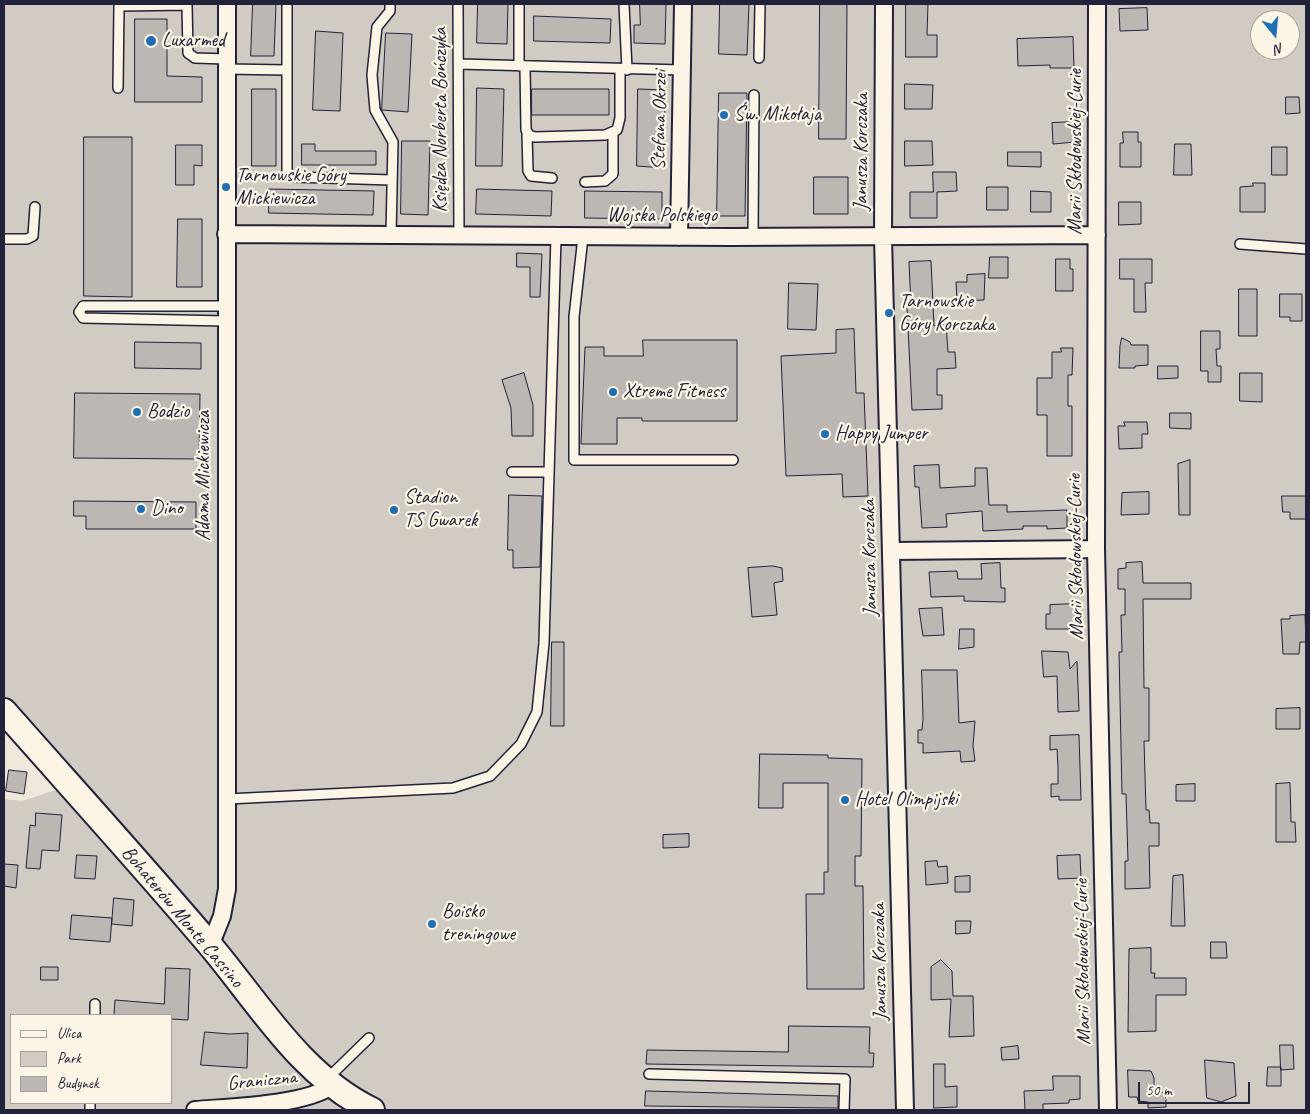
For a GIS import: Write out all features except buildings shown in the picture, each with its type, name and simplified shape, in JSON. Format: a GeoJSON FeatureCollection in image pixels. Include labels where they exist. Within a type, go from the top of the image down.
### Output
{"type":"FeatureCollection","features":[{"type":"Feature","properties":{"kind":"street","name":"Adama Mickiewicza"},"geometry":{"type":"LineString","coordinates":[[210,946],[222,916],[227,888],[227,4]]}},
{"type":"Feature","properties":{"kind":"street","name":"Stefana Okrzei"},"geometry":{"type":"LineString","coordinates":[[679,237],[683,4]]}},
{"type":"Feature","properties":{"kind":"street","name":"Janusza Korczaka"},"geometry":{"type":"LineString","coordinates":[[884,4],[883,237],[904,1110]]}},
{"type":"Feature","properties":{"kind":"street","name":"Marii Skłodowskiej-Curie"},"geometry":{"type":"LineString","coordinates":[[1097,4],[1096,550],[1108,1110]]}},
{"type":"Feature","properties":{"kind":"street","name":"Wojska Polskiego"},"geometry":{"type":"LineString","coordinates":[[226,234],[556,237],[1097,235]]}},
{"type":"Feature","properties":{"kind":"street"},"geometry":{"type":"LineString","coordinates":[[891,550],[1096,550]]}},
{"type":"Feature","properties":{"kind":"street","name":"Bohaterów Monte Cassino"},"geometry":{"type":"LineString","coordinates":[[4,711],[210,946],[263,1016],[328,1084],[372,1110]]}},
{"type":"Feature","properties":{"kind":"street","name":"Graniczna"},"geometry":{"type":"LineString","coordinates":[[195,1110],[304,1098],[322,1093],[328,1084]]}},
{"type":"Feature","properties":{"kind":"lane"},"geometry":{"type":"LineString","coordinates":[[287,4],[286,172],[293,177],[392,180]]}},
{"type":"Feature","properties":{"kind":"lane"},"geometry":{"type":"LineString","coordinates":[[390,4],[390,11],[377,28],[372,75],[375,110],[393,142],[391,235]]}},
{"type":"Feature","properties":{"kind":"lane","name":"Księdza Norberta Bończyka"},"geometry":{"type":"LineString","coordinates":[[458,4],[459,236]]}},
{"type":"Feature","properties":{"kind":"lane"},"geometry":{"type":"LineString","coordinates":[[519,4],[528,171],[530,176],[552,178]]}},
{"type":"Feature","properties":{"kind":"lane"},"geometry":{"type":"LineString","coordinates":[[527,134],[535,137],[613,133],[617,130],[620,118],[623,70],[624,4]]}},
{"type":"Feature","properties":{"kind":"lane"},"geometry":{"type":"LineString","coordinates":[[759,58],[760,4]]}},
{"type":"Feature","properties":{"kind":"lane"},"geometry":{"type":"LineString","coordinates":[[118,88],[120,6],[187,5],[188,53],[195,58],[227,64],[286,70]]}},
{"type":"Feature","properties":{"kind":"lane"},"geometry":{"type":"LineString","coordinates":[[459,64],[623,70],[682,70]]}},
{"type":"Feature","properties":{"kind":"lane"},"geometry":{"type":"LineString","coordinates":[[753,237],[754,95]]}},
{"type":"Feature","properties":{"kind":"lane"},"geometry":{"type":"LineString","coordinates":[[585,182],[605,181],[613,174],[613,133]]}},
{"type":"Feature","properties":{"kind":"lane"},"geometry":{"type":"LineString","coordinates":[[4,239],[27,239],[33,236],[35,207]]}},
{"type":"Feature","properties":{"kind":"lane"},"geometry":{"type":"LineString","coordinates":[[227,799],[453,788],[490,776],[521,744],[537,712],[544,644],[556,237]]}},
{"type":"Feature","properties":{"kind":"lane"},"geometry":{"type":"LineString","coordinates":[[583,237],[574,317],[574,460],[733,460]]}},
{"type":"Feature","properties":{"kind":"lane"},"geometry":{"type":"LineString","coordinates":[[1240,244],[1306,249]]}},
{"type":"Feature","properties":{"kind":"lane"},"geometry":{"type":"LineString","coordinates":[[83,306],[226,314],[84,318],[79,312],[83,306]]}},
{"type":"Feature","properties":{"kind":"lane"},"geometry":{"type":"LineString","coordinates":[[512,472],[549,472]]}},
{"type":"Feature","properties":{"kind":"lane"},"geometry":{"type":"LineString","coordinates":[[94,1014],[95,1004]]}},
{"type":"Feature","properties":{"kind":"lane"},"geometry":{"type":"LineString","coordinates":[[328,1084],[369,1038]]}},
{"type":"Feature","properties":{"kind":"lane"},"geometry":{"type":"LineString","coordinates":[[649,1074],[845,1079],[844,1110]]}},
{"type":"Feature","properties":{"kind":"green space"},"geometry":{"type":"Polygon","coordinates":[[[4,4],[1306,4],[1306,1110],[4,1110],[4,799],[22,801],[68,786],[4,714],[4,4]]]}},
{"type":"Feature","properties":{"kind":"place","name":"Luxarmed"},"geometry":{"type":"Point","coordinates":[151,41]}},
{"type":"Feature","properties":{"kind":"place","name":"Św. Mikołaja"},"geometry":{"type":"Point","coordinates":[724,115]}},
{"type":"Feature","properties":{"kind":"place","name":"Tarnowskie Góry Mickiewicza"},"geometry":{"type":"Point","coordinates":[226,187]}},
{"type":"Feature","properties":{"kind":"place","name":"Tarnowskie Góry Korczaka"},"geometry":{"type":"Point","coordinates":[889,313]}},
{"type":"Feature","properties":{"kind":"place","name":"Xtreme Fitness"},"geometry":{"type":"Point","coordinates":[613,392]}},
{"type":"Feature","properties":{"kind":"place","name":"Bodzio"},"geometry":{"type":"Point","coordinates":[137,412]}},
{"type":"Feature","properties":{"kind":"place","name":"Happy Jumper"},"geometry":{"type":"Point","coordinates":[825,434]}},
{"type":"Feature","properties":{"kind":"place","name":"Dino"},"geometry":{"type":"Point","coordinates":[141,509]}},
{"type":"Feature","properties":{"kind":"place","name":"Stadion TS Gwarek"},"geometry":{"type":"Point","coordinates":[394,510]}},
{"type":"Feature","properties":{"kind":"place","name":"Hotel Olimpijski"},"geometry":{"type":"Point","coordinates":[845,800]}},
{"type":"Feature","properties":{"kind":"place","name":"Boisko treningowe"},"geometry":{"type":"Point","coordinates":[432,924]}}]}
